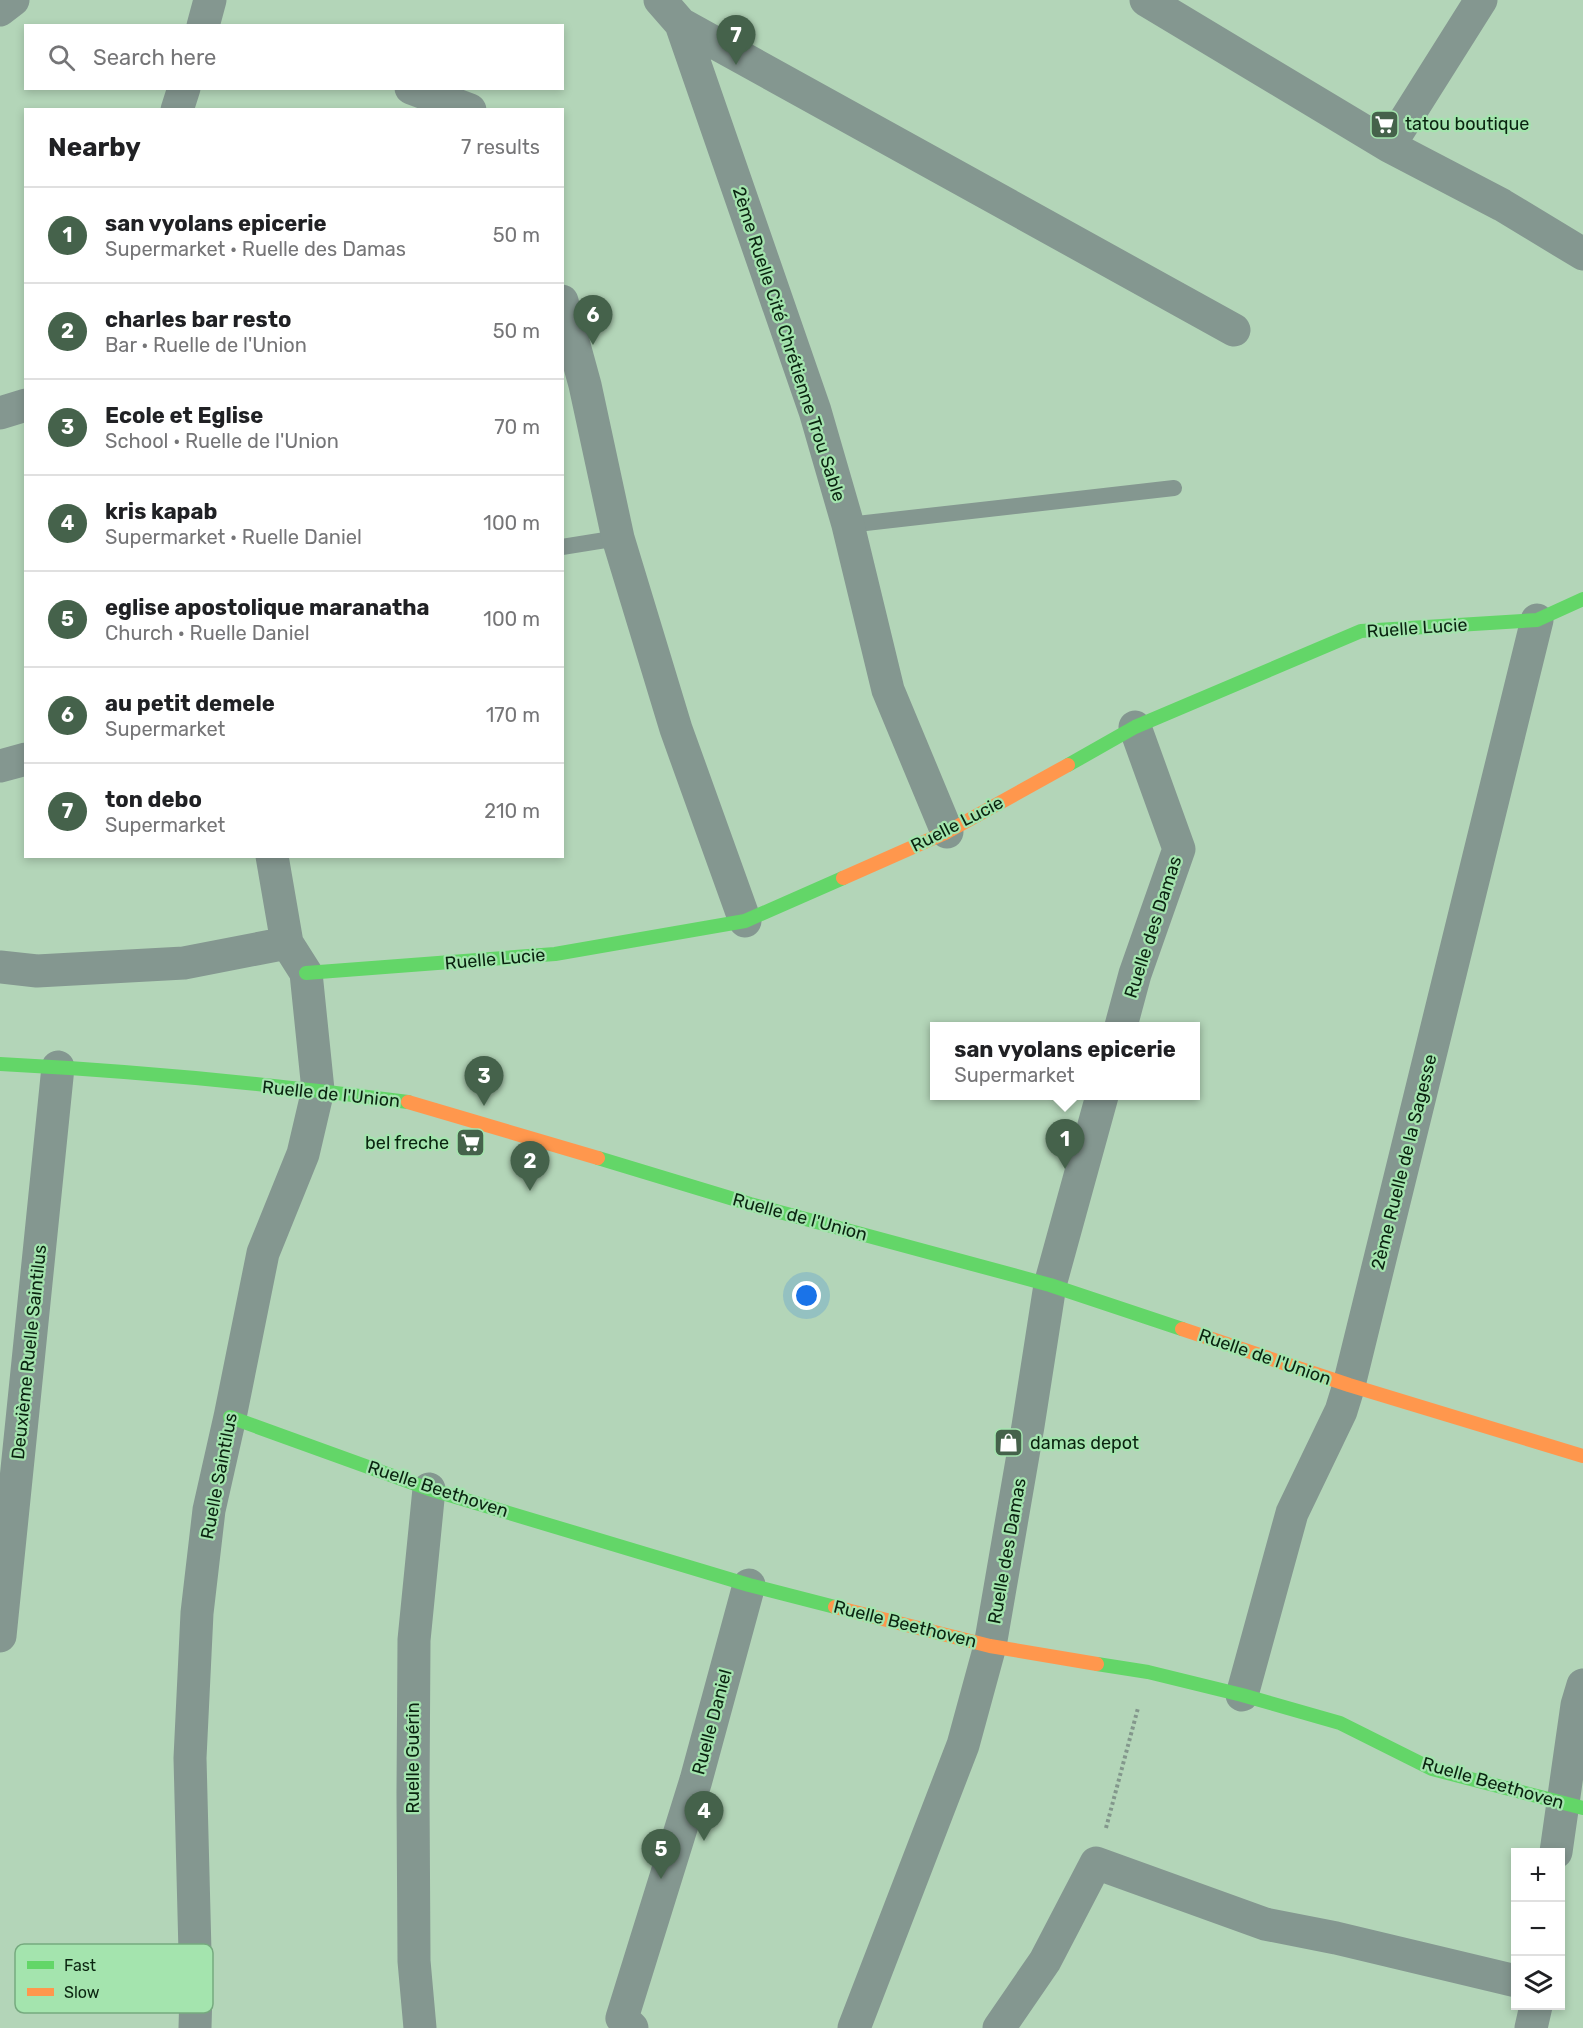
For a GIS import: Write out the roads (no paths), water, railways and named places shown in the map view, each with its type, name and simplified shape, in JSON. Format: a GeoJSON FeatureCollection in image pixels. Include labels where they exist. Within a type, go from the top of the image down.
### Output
{"type":"FeatureCollection","features":[{"type":"Feature","properties":{"kind":"street"},"geometry":{"type":"LineString","coordinates":[[0,10],[13,0]]}},
{"type":"Feature","properties":{"kind":"street"},"geometry":{"type":"LineString","coordinates":[[204,24],[210,0]]}},
{"type":"Feature","properties":{"kind":"street"},"geometry":{"type":"LineString","coordinates":[[1146,0],[1389,146],[1502,205],[1583,254]]}},
{"type":"Feature","properties":{"kind":"street"},"geometry":{"type":"LineString","coordinates":[[1389,146],[1481,0]]}},
{"type":"Feature","properties":{"kind":"street"},"geometry":{"type":"LineString","coordinates":[[670,12],[1234,330]]}},
{"type":"Feature","properties":{"kind":"street","name":"2ème Ruelle Cité Chrétienne Trou Sable"},"geometry":{"type":"LineString","coordinates":[[670,12],[815,411],[848,525],[888,690],[947,832]]}},
{"type":"Feature","properties":{"kind":"street"},"geometry":{"type":"LineString","coordinates":[[178,108],[182,90]]}},
{"type":"Feature","properties":{"kind":"street"},"geometry":{"type":"LineString","coordinates":[[416,90],[465,108]]}},
{"type":"Feature","properties":{"kind":"street"},"geometry":{"type":"LineString","coordinates":[[564,315],[574,385],[618,538],[676,729],[745,921]]}},
{"type":"Feature","properties":{"kind":"street"},"geometry":{"type":"LineString","coordinates":[[0,413],[24,406]]}},
{"type":"Feature","properties":{"kind":"street","name":"Ruelle Lucie"},"geometry":{"type":"LineString","coordinates":[[306,973],[555,954],[745,921],[947,832],[1135,727],[1361,631],[1537,620],[1583,599]]}},
{"type":"Feature","properties":{"kind":"street","name":"2ème Ruelle de la Sagesse"},"geometry":{"type":"LineString","coordinates":[[1242,1695],[1292,1514],[1341,1412],[1349,1385],[1537,620]]}},
{"type":"Feature","properties":{"kind":"street","name":"Ruelle des Damas"},"geometry":{"type":"LineString","coordinates":[[1122,1022],[1135,974],[1179,849],[1135,727]]}},
{"type":"Feature","properties":{"kind":"street"},"geometry":{"type":"LineString","coordinates":[[0,766],[24,760]]}},
{"type":"Feature","properties":{"kind":"street"},"geometry":{"type":"LineString","coordinates":[[272,858],[287,943],[306,973]]}},
{"type":"Feature","properties":{"kind":"street"},"geometry":{"type":"LineString","coordinates":[[0,968],[37,971],[184,963],[287,943]]}},
{"type":"Feature","properties":{"kind":"street","name":"Ruelle Saintilus"},"geometry":{"type":"LineString","coordinates":[[194,1944],[190,1758],[197,1613],[209,1510],[263,1253],[303,1154],[318,1090],[306,973]]}},
{"type":"Feature","properties":{"kind":"street","name":"Ruelle de l'Union"},"geometry":{"type":"LineString","coordinates":[[0,1064],[318,1090],[414,1103],[750,1204],[1050,1285],[1349,1385],[1583,1456]]}},
{"type":"Feature","properties":{"kind":"street","name":"Deuxième Ruelle Saintilus"},"geometry":{"type":"LineString","coordinates":[[0,1636],[58,1068]]}},
{"type":"Feature","properties":{"kind":"street","name":"Ruelle des Damas"},"geometry":{"type":"LineString","coordinates":[[854,2028],[963,1745],[990,1646],[1050,1285],[1101,1100]]}},
{"type":"Feature","properties":{"kind":"street","name":"Ruelle Beethoven"},"geometry":{"type":"LineString","coordinates":[[230,1417],[429,1489],[749,1585],[990,1646],[1148,1672],[1242,1695],[1340,1723],[1432,1769],[1573,1806]]}},
{"type":"Feature","properties":{"kind":"street","name":"Ruelle Guérin"},"geometry":{"type":"LineString","coordinates":[[420,2028],[414,1961],[414,1640],[429,1489]]}},
{"type":"Feature","properties":{"kind":"street","name":"Ruelle Daniel"},"geometry":{"type":"LineString","coordinates":[[632,2028],[622,2018],[696,1780],[749,1585]]}},
{"type":"Feature","properties":{"kind":"street"},"geometry":{"type":"LineString","coordinates":[[1557,1848],[1573,1806],[1577,1705],[1583,1685]]}},
{"type":"Feature","properties":{"kind":"street"},"geometry":{"type":"LineString","coordinates":[[999,2028],[1045,1962],[1096,1863],[1265,1924],[1336,1938],[1511,1980]]}},
{"type":"Feature","properties":{"kind":"street"},"geometry":{"type":"LineString","coordinates":[[1531,2028],[1535,2010]]}},
{"type":"Feature","properties":{"kind":"lane"},"geometry":{"type":"LineString","coordinates":[[848,525],[1174,488]]}},
{"type":"Feature","properties":{"kind":"lane"},"geometry":{"type":"LineString","coordinates":[[564,547],[618,538]]}},
{"type":"Feature","properties":{"kind":"place","name":"ton debo"},"geometry":{"type":"Point","coordinates":[736,65]}},
{"type":"Feature","properties":{"kind":"place","name":"tatou boutique"},"geometry":{"type":"Point","coordinates":[1384,124]}},
{"type":"Feature","properties":{"kind":"place","name":"au petit demele"},"geometry":{"type":"Point","coordinates":[593,345]}},
{"type":"Feature","properties":{"kind":"place","name":"Ecole et Eglise"},"geometry":{"type":"Point","coordinates":[484,1106]}},
{"type":"Feature","properties":{"kind":"place","name":"bel freche"},"geometry":{"type":"Point","coordinates":[470,1143]}},
{"type":"Feature","properties":{"kind":"place","name":"san vyolans epicerie"},"geometry":{"type":"Point","coordinates":[1065,1169]}},
{"type":"Feature","properties":{"kind":"place","name":"charles bar resto"},"geometry":{"type":"Point","coordinates":[530,1191]}},
{"type":"Feature","properties":{"kind":"place","name":"damas depot"},"geometry":{"type":"Point","coordinates":[1009,1443]}},
{"type":"Feature","properties":{"kind":"place","name":"kris kapab"},"geometry":{"type":"Point","coordinates":[704,1841]}},
{"type":"Feature","properties":{"kind":"place","name":"eglise apostolique maranatha"},"geometry":{"type":"Point","coordinates":[661,1879]}}]}
